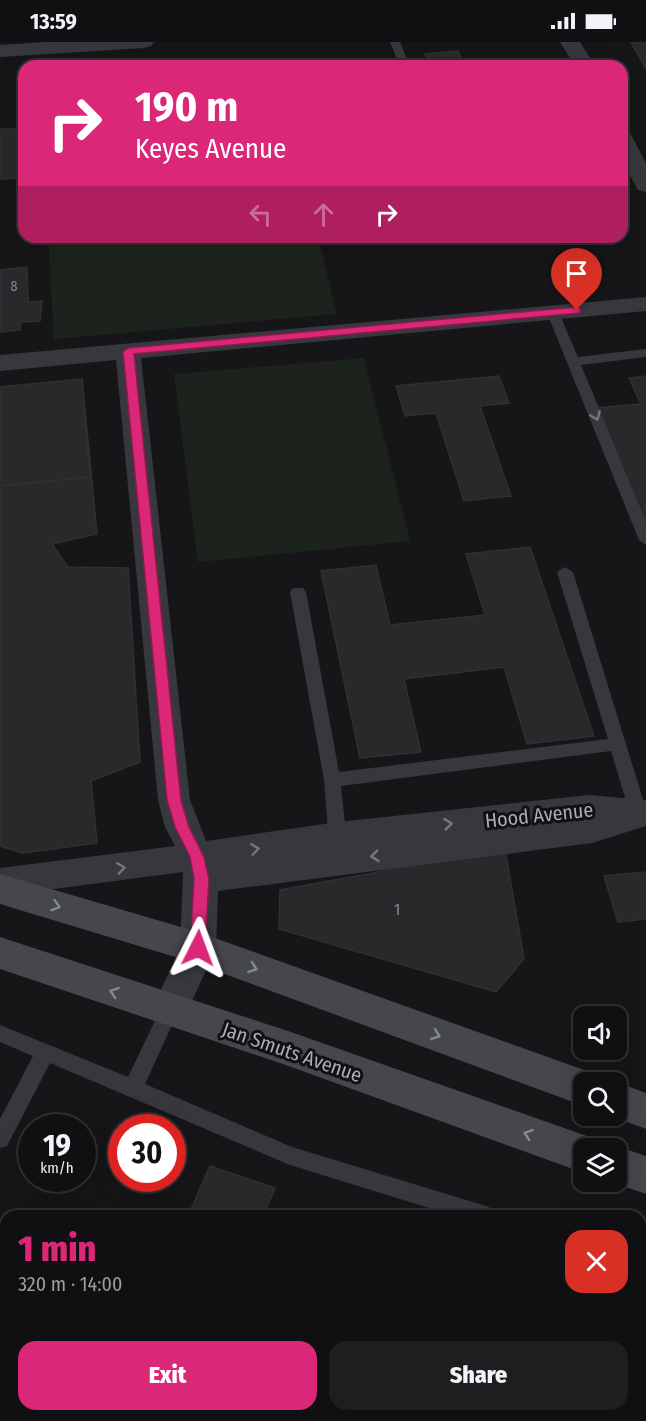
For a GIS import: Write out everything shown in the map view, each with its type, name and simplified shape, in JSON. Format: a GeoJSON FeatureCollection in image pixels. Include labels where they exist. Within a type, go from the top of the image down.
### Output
{"type":"FeatureCollection","features":[{"type":"Feature","properties":{"kind":"main road"},"geometry":{"type":"LineString","coordinates":[[0,889],[198,948],[573,1084]]}},
{"type":"Feature","properties":{"kind":"main road","name":"Jan Smuts Avenue"},"geometry":{"type":"LineString","coordinates":[[0,953],[170,1011],[288,1048],[573,1150]]}},
{"type":"Feature","properties":{"kind":"main road"},"geometry":{"type":"LineString","coordinates":[[627,1104],[646,1111]]}},
{"type":"Feature","properties":{"kind":"main road"},"geometry":{"type":"LineString","coordinates":[[627,1169],[646,1175]]}},
{"type":"Feature","properties":{"kind":"street"},"geometry":{"type":"LineString","coordinates":[[0,51],[48,45],[144,42]]}},
{"type":"Feature","properties":{"kind":"street"},"geometry":{"type":"LineString","coordinates":[[570,42],[581,60]]}},
{"type":"Feature","properties":{"kind":"street"},"geometry":{"type":"LineString","coordinates":[[628,150],[646,185]]}},
{"type":"Feature","properties":{"kind":"street"},"geometry":{"type":"LineString","coordinates":[[0,363],[646,304]]}},
{"type":"Feature","properties":{"kind":"street"},"geometry":{"type":"LineString","coordinates":[[128,352],[174,800],[182,827],[199,868],[198,948],[170,1011]]}},
{"type":"Feature","properties":{"kind":"street","name":"Hood Avenue"},"geometry":{"type":"LineString","coordinates":[[0,882],[107,870],[199,868],[338,848],[557,823],[612,825],[642,813]]}},
{"type":"Feature","properties":{"kind":"lane"},"geometry":{"type":"LineString","coordinates":[[395,42],[402,60]]}},
{"type":"Feature","properties":{"kind":"lane"},"geometry":{"type":"LineString","coordinates":[[553,313],[646,540]]}},
{"type":"Feature","properties":{"kind":"lane"},"geometry":{"type":"LineString","coordinates":[[574,362],[646,353]]}},
{"type":"Feature","properties":{"kind":"lane"},"geometry":{"type":"LineString","coordinates":[[565,572],[618,744],[642,813]]}},
{"type":"Feature","properties":{"kind":"lane"},"geometry":{"type":"LineString","coordinates":[[298,592],[332,780],[338,848]]}},
{"type":"Feature","properties":{"kind":"lane"},"geometry":{"type":"LineString","coordinates":[[332,780],[618,744]]}},
{"type":"Feature","properties":{"kind":"lane"},"geometry":{"type":"LineString","coordinates":[[133,1088],[170,1011]]}},
{"type":"Feature","properties":{"kind":"lane"},"geometry":{"type":"LineString","coordinates":[[0,1033],[290,1156],[466,1210]]}},
{"type":"Feature","properties":{"kind":"lane"},"geometry":{"type":"LineString","coordinates":[[0,1139],[46,1051]]}},
{"type":"Feature","properties":{"kind":"shaded area"},"geometry":{"type":"Polygon","coordinates":[[[48,243],[319,243],[337,314],[54,339],[48,243]]]}},
{"type":"Feature","properties":{"kind":"shaded area"},"geometry":{"type":"Polygon","coordinates":[[[364,358],[410,541],[198,562],[174,374],[364,358]]]}},
{"type":"Feature","properties":{"kind":"building"},"geometry":{"type":"Polygon","coordinates":[[[631,42],[646,42],[646,69],[631,42]]]}},
{"type":"Feature","properties":{"kind":"building"},"geometry":{"type":"Polygon","coordinates":[[[458,51],[462,60],[428,60],[425,54],[458,51]]]}},
{"type":"Feature","properties":{"kind":"building"},"geometry":{"type":"Polygon","coordinates":[[[0,129],[18,129],[18,178],[0,179],[0,129]]]}},
{"type":"Feature","properties":{"kind":"building"},"geometry":{"type":"Polygon","coordinates":[[[27,267],[28,302],[42,301],[40,321],[21,322],[20,330],[0,332],[0,270],[27,267]]]}},
{"type":"Feature","properties":{"kind":"building"},"geometry":{"type":"Polygon","coordinates":[[[499,376],[509,403],[480,406],[511,496],[464,501],[436,413],[405,416],[396,386],[499,376]]]}},
{"type":"Feature","properties":{"kind":"building"},"geometry":{"type":"Polygon","coordinates":[[[646,376],[646,523],[596,408],[641,404],[629,378],[646,376]]]}},
{"type":"Feature","properties":{"kind":"building"},"geometry":{"type":"Polygon","coordinates":[[[82,379],[97,534],[52,544],[68,567],[128,568],[140,762],[91,781],[97,843],[22,853],[0,846],[0,387],[82,379]]]}},
{"type":"Feature","properties":{"kind":"building"},"geometry":{"type":"Polygon","coordinates":[[[82,379],[90,477],[0,486],[0,387],[82,379]]]}},
{"type":"Feature","properties":{"kind":"building"},"geometry":{"type":"Polygon","coordinates":[[[530,547],[594,736],[527,744],[504,667],[404,679],[421,752],[360,758],[321,571],[376,565],[390,625],[485,615],[466,554],[530,547]]]}},
{"type":"Feature","properties":{"kind":"building"},"geometry":{"type":"Polygon","coordinates":[[[505,849],[524,959],[496,992],[279,929],[280,890],[505,849]]]}},
{"type":"Feature","properties":{"kind":"building"},"geometry":{"type":"Polygon","coordinates":[[[646,872],[646,919],[618,922],[604,876],[646,872]]]}},
{"type":"Feature","properties":{"kind":"building"},"geometry":{"type":"Polygon","coordinates":[[[210,1166],[275,1188],[266,1210],[191,1210],[210,1166]]]}},
{"type":"Feature","properties":{"kind":"route"},"geometry":{"type":"LineString","coordinates":[[198,948],[201,879],[197,857],[182,827],[174,800],[128,352],[577,310]]}}]}
